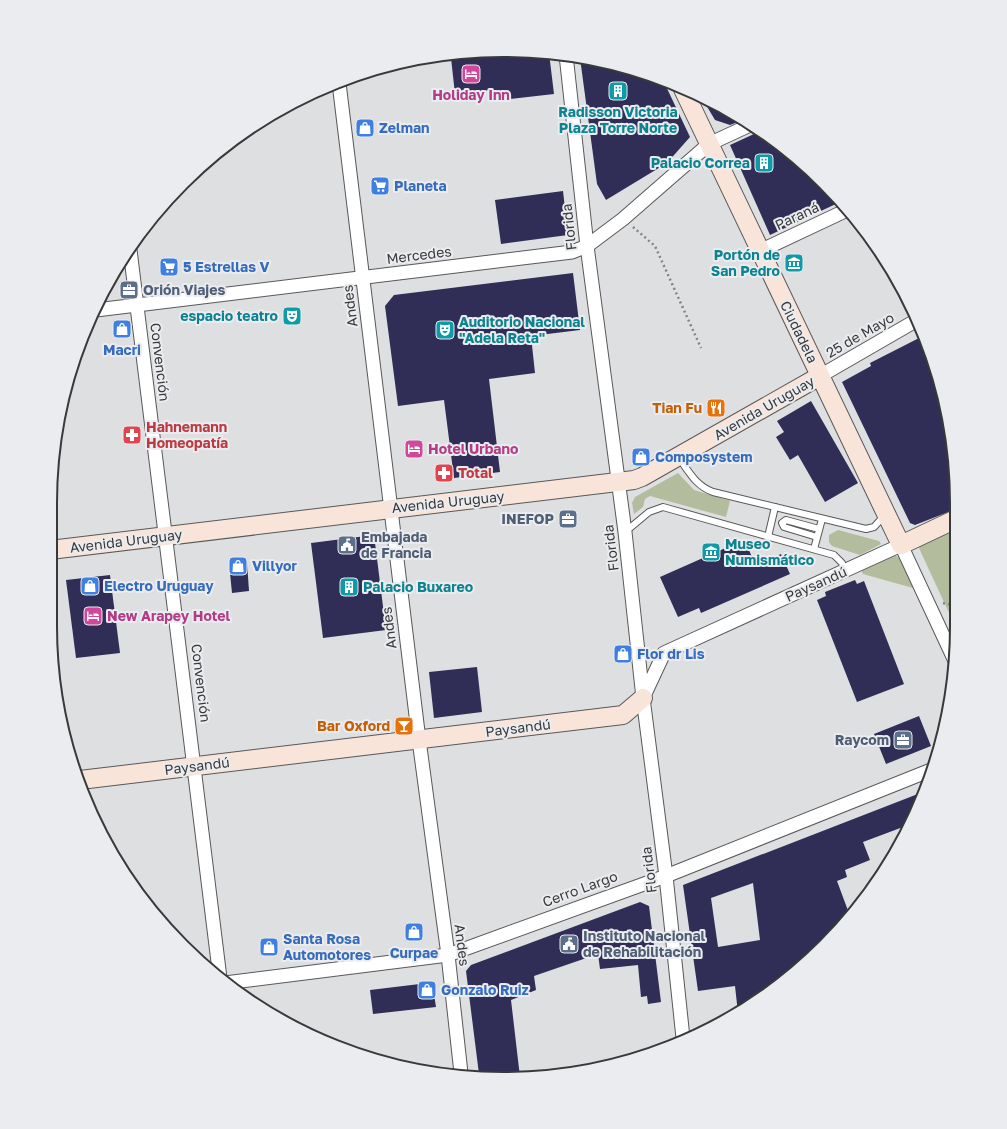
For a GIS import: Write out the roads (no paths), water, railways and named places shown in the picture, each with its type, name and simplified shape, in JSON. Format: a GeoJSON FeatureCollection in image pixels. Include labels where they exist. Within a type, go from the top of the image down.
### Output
{"type":"FeatureCollection","features":[{"type":"Feature","properties":{"kind":"street","name":"Florida"},"geometry":{"type":"LineString","coordinates":[[567,62],[587,246],[625,532],[643,698],[666,876],[683,1034]]}},
{"type":"Feature","properties":{"kind":"street","name":"Andes"},"geometry":{"type":"LineString","coordinates":[[340,89],[419,740],[448,954],[461,1070]]}},
{"type":"Feature","properties":{"kind":"street","name":"Ciudadela"},"geometry":{"type":"LineString","coordinates":[[685,96],[886,513],[949,649]]}},
{"type":"Feature","properties":{"kind":"street","name":"Mercedes"},"geometry":{"type":"LineString","coordinates":[[102,309],[572,252],[587,246],[623,219],[709,144],[745,128]]}},
{"type":"Feature","properties":{"kind":"street","name":"Paraná"},"geometry":{"type":"LineString","coordinates":[[760,251],[842,212]]}},
{"type":"Feature","properties":{"kind":"street","name":"Convención"},"geometry":{"type":"LineString","coordinates":[[131,257],[219,969]]}},
{"type":"Feature","properties":{"kind":"street","name":"25 de Mayo"},"geometry":{"type":"LineString","coordinates":[[820,376],[912,323]]}},
{"type":"Feature","properties":{"kind":"street","name":"Avenida Uruguay"},"geometry":{"type":"LineString","coordinates":[[57,549],[390,508],[618,483],[642,477],[820,376]]}},
{"type":"Feature","properties":{"kind":"street"},"geometry":{"type":"LineString","coordinates":[[901,545],[950,522]]}},
{"type":"Feature","properties":{"kind":"street","name":"Paysandú"},"geometry":{"type":"LineString","coordinates":[[85,779],[623,715],[643,698],[664,653],[901,545]]}},
{"type":"Feature","properties":{"kind":"street","name":"Cerro Largo"},"geometry":{"type":"LineString","coordinates":[[234,982],[448,954],[666,876],[925,773]]}},
{"type":"Feature","properties":{"kind":"lane"},"geometry":{"type":"LineString","coordinates":[[678,457],[695,481],[706,489],[866,529],[874,527],[886,513]]}},
{"type":"Feature","properties":{"kind":"lane"},"geometry":{"type":"LineString","coordinates":[[768,537],[775,507]]}},
{"type":"Feature","properties":{"kind":"lane"},"geometry":{"type":"LineString","coordinates":[[625,532],[649,512],[663,508],[834,555],[842,563],[845,571]]}},
{"type":"Feature","properties":{"kind":"lane"},"geometry":{"type":"LineString","coordinates":[[814,550],[822,519]]}},
{"type":"Feature","properties":{"kind":"lane"},"geometry":{"type":"LineString","coordinates":[[817,537],[784,528],[782,523],[786,520],[819,529]]}},
{"type":"Feature","properties":{"kind":"place","name":"Holiday Inn"},"geometry":{"type":"Point","coordinates":[471,74]}},
{"type":"Feature","properties":{"kind":"place","name":"Radisson Victoria Plaza Torre Norte"},"geometry":{"type":"Point","coordinates":[618,91]}},
{"type":"Feature","properties":{"kind":"place","name":"Zelman"},"geometry":{"type":"Point","coordinates":[365,128]}},
{"type":"Feature","properties":{"kind":"place","name":"Palacio Correa"},"geometry":{"type":"Point","coordinates":[764,163]}},
{"type":"Feature","properties":{"kind":"place","name":"Planeta"},"geometry":{"type":"Point","coordinates":[380,186]}},
{"type":"Feature","properties":{"kind":"place","name":"Portón de San Pedro"},"geometry":{"type":"Point","coordinates":[794,263]}},
{"type":"Feature","properties":{"kind":"place","name":"5 Estrellas V"},"geometry":{"type":"Point","coordinates":[169,267]}},
{"type":"Feature","properties":{"kind":"place","name":"Orión Viajes"},"geometry":{"type":"Point","coordinates":[129,290]}},
{"type":"Feature","properties":{"kind":"place","name":"espacio teatro"},"geometry":{"type":"Point","coordinates":[292,316]}},
{"type":"Feature","properties":{"kind":"place","name":"Macri"},"geometry":{"type":"Point","coordinates":[122,329]}},
{"type":"Feature","properties":{"kind":"place","name":"Auditorio Nacional \"Adela Reta\""},"geometry":{"type":"Point","coordinates":[445,330]}},
{"type":"Feature","properties":{"kind":"place","name":"Tian Fu"},"geometry":{"type":"Point","coordinates":[716,408]}},
{"type":"Feature","properties":{"kind":"place","name":"Hahnemann Homeopatía"},"geometry":{"type":"Point","coordinates":[132,435]}},
{"type":"Feature","properties":{"kind":"place","name":"Hotel Urbano"},"geometry":{"type":"Point","coordinates":[414,449]}},
{"type":"Feature","properties":{"kind":"place","name":"Composystem"},"geometry":{"type":"Point","coordinates":[641,457]}},
{"type":"Feature","properties":{"kind":"place","name":"Total"},"geometry":{"type":"Point","coordinates":[444,473]}},
{"type":"Feature","properties":{"kind":"place","name":"INEFOP"},"geometry":{"type":"Point","coordinates":[568,519]}},
{"type":"Feature","properties":{"kind":"place","name":"Embajada de Francia"},"geometry":{"type":"Point","coordinates":[347,545]}},
{"type":"Feature","properties":{"kind":"place","name":"Museo Numismático"},"geometry":{"type":"Point","coordinates":[711,552]}},
{"type":"Feature","properties":{"kind":"place","name":"Villyor"},"geometry":{"type":"Point","coordinates":[238,566]}},
{"type":"Feature","properties":{"kind":"place","name":"Electro Uruguay"},"geometry":{"type":"Point","coordinates":[90,586]}},
{"type":"Feature","properties":{"kind":"place","name":"Palacio Buxareo"},"geometry":{"type":"Point","coordinates":[349,587]}},
{"type":"Feature","properties":{"kind":"place","name":"New Arapey Hotel"},"geometry":{"type":"Point","coordinates":[93,616]}},
{"type":"Feature","properties":{"kind":"place","name":"Flor dr Lis"},"geometry":{"type":"Point","coordinates":[623,654]}},
{"type":"Feature","properties":{"kind":"place","name":"Bar Oxford"},"geometry":{"type":"Point","coordinates":[404,726]}},
{"type":"Feature","properties":{"kind":"place","name":"Raycom"},"geometry":{"type":"Point","coordinates":[903,740]}},
{"type":"Feature","properties":{"kind":"place","name":"Curpae"},"geometry":{"type":"Point","coordinates":[414,932]}},
{"type":"Feature","properties":{"kind":"place","name":"Instituto Nacional de Rehabilitación"},"geometry":{"type":"Point","coordinates":[569,944]}},
{"type":"Feature","properties":{"kind":"place","name":"Santa Rosa Automotores"},"geometry":{"type":"Point","coordinates":[269,947]}},
{"type":"Feature","properties":{"kind":"place","name":"Gonzalo Ruiz"},"geometry":{"type":"Point","coordinates":[427,990]}}]}
